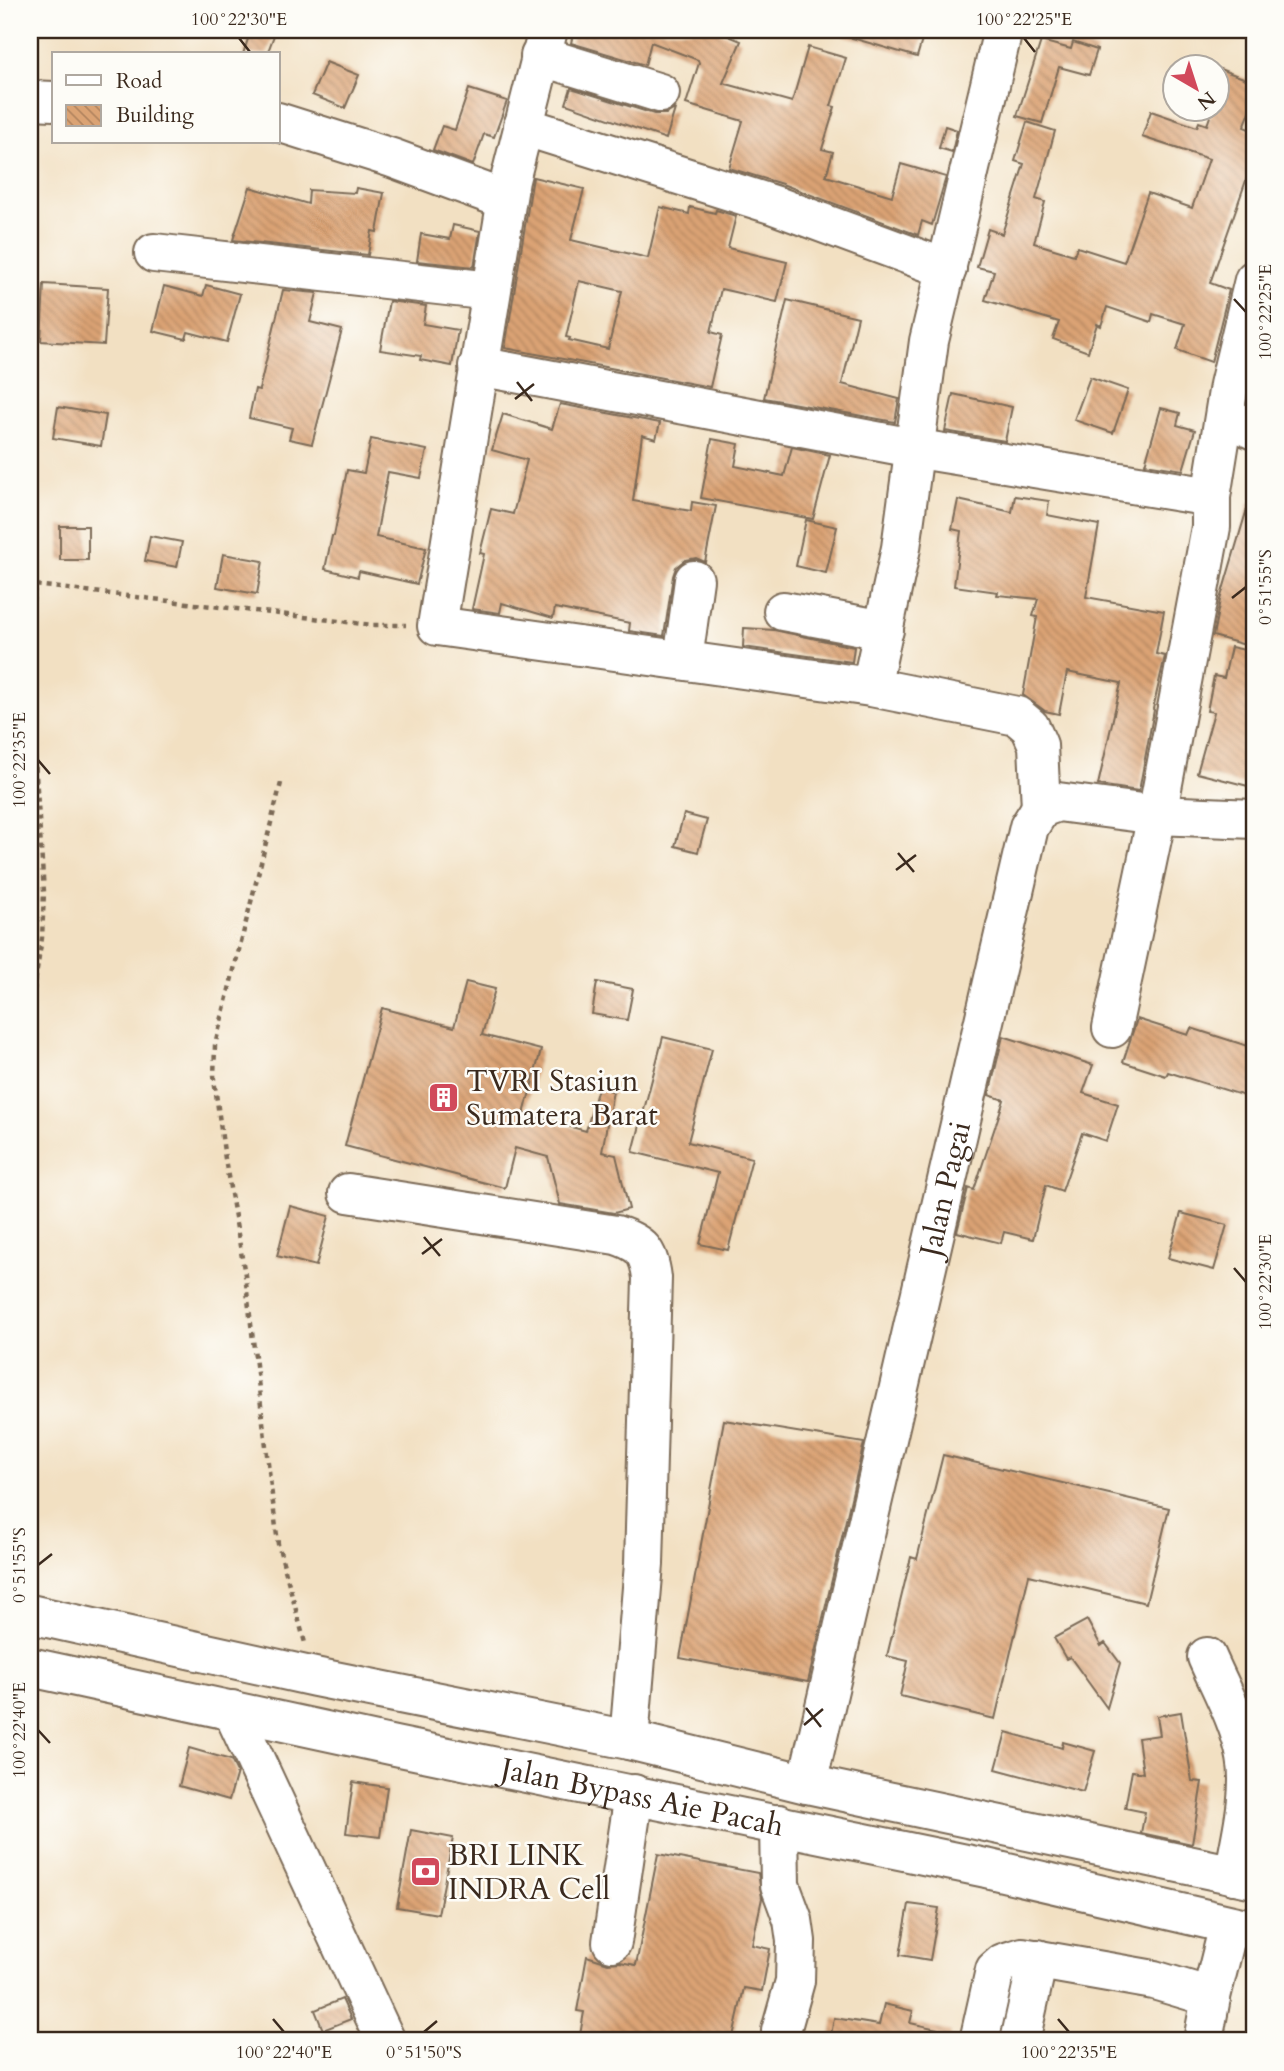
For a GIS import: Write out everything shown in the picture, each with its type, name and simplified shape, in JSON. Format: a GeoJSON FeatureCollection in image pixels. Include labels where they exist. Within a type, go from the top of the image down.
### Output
{"type":"FeatureCollection","features":[{"type":"Feature","properties":{"kind":"main road"},"geometry":{"type":"LineString","coordinates":[[871,687],[901,548],[929,341],[1003,30]]}},
{"type":"Feature","properties":{"kind":"main road"},"geometry":{"type":"LineString","coordinates":[[660,93],[544,43],[506,200],[437,626],[871,687],[1017,716],[1031,727],[1038,745],[1041,808],[1058,802],[1157,815],[1254,818]]}},
{"type":"Feature","properties":{"kind":"main road"},"geometry":{"type":"LineString","coordinates":[[30,100],[52,101]]}},
{"type":"Feature","properties":{"kind":"main road"},"geometry":{"type":"LineString","coordinates":[[280,123],[392,158],[506,200]]}},
{"type":"Feature","properties":{"kind":"main road"},"geometry":{"type":"LineString","coordinates":[[523,126],[774,205],[947,269]]}},
{"type":"Feature","properties":{"kind":"main road"},"geometry":{"type":"LineString","coordinates":[[153,253],[491,291]]}},
{"type":"Feature","properties":{"kind":"main road"},"geometry":{"type":"LineString","coordinates":[[1112,1028],[1157,815],[1211,527],[1211,497],[1240,423],[1232,372],[1254,280]]}},
{"type":"Feature","properties":{"kind":"main road"},"geometry":{"type":"LineString","coordinates":[[478,366],[913,448],[1211,497]]}},
{"type":"Feature","properties":{"kind":"main road"},"geometry":{"type":"LineString","coordinates":[[683,660],[694,580]]}},
{"type":"Feature","properties":{"kind":"main road"},"geometry":{"type":"LineString","coordinates":[[783,611],[884,630]]}},
{"type":"Feature","properties":{"kind":"main road","name":"Jalan Pagai"},"geometry":{"type":"LineString","coordinates":[[807,1784],[1029,827],[1041,808]]}},
{"type":"Feature","properties":{"kind":"main road"},"geometry":{"type":"LineString","coordinates":[[348,1193],[617,1235],[633,1241],[644,1250],[652,1278],[644,1564],[629,1740]]}},
{"type":"Feature","properties":{"kind":"main road"},"geometry":{"type":"LineString","coordinates":[[30,1614],[315,1677],[629,1740],[807,1784],[1244,1877],[1247,1759],[1238,1729],[1207,1657]]}},
{"type":"Feature","properties":{"kind":"main road","name":"Jalan Bypass Aie Pacah"},"geometry":{"type":"LineString","coordinates":[[30,1667],[395,1746],[986,1868],[1242,1927]]}},
{"type":"Feature","properties":{"kind":"main road"},"geometry":{"type":"LineString","coordinates":[[232,1710],[386,2041]]}},
{"type":"Feature","properties":{"kind":"main road"},"geometry":{"type":"LineString","coordinates":[[612,1942],[634,1794]]}},
{"type":"Feature","properties":{"kind":"main road"},"geometry":{"type":"LineString","coordinates":[[779,1824],[780,1885],[793,1920],[796,1941],[795,1981],[781,2031]]}},
{"type":"Feature","properties":{"kind":"main road"},"geometry":{"type":"LineString","coordinates":[[1203,2041],[1211,1997],[1242,1927]]}},
{"type":"Feature","properties":{"kind":"main road"},"geometry":{"type":"LineString","coordinates":[[979,2041],[995,1970],[1013,1958],[1038,1959],[1154,1980],[1211,1997]]}},
{"type":"Feature","properties":{"kind":"main road"},"geometry":{"type":"LineString","coordinates":[[1020,2041],[1038,1959]]}},
{"type":"Feature","properties":{"kind":"path"},"geometry":{"type":"LineString","coordinates":[[30,536],[35,585],[30,622]]}},
{"type":"Feature","properties":{"kind":"path"},"geometry":{"type":"LineString","coordinates":[[35,585],[372,625],[437,626]]}},
{"type":"Feature","properties":{"kind":"path"},"geometry":{"type":"LineString","coordinates":[[30,687],[44,892],[42,938],[30,1015]]}},
{"type":"Feature","properties":{"kind":"path"},"geometry":{"type":"LineString","coordinates":[[281,783],[215,1045],[214,1079],[245,1275],[278,1544],[315,1677]]}},
{"type":"Feature","properties":{"kind":"building"},"geometry":{"type":"Polygon","coordinates":[[[251,30],[276,30],[268,52],[244,52],[251,30]]]}},
{"type":"Feature","properties":{"kind":"building"},"geometry":{"type":"Polygon","coordinates":[[[574,30],[714,30],[741,41],[723,83],[792,102],[808,47],[846,58],[831,106],[835,107],[822,149],[833,152],[826,176],[892,196],[901,164],[946,177],[932,225],[922,221],[918,235],[782,184],[729,168],[743,121],[686,104],[698,60],[651,42],[645,65],[571,43],[574,30]]]}},
{"type":"Feature","properties":{"kind":"building"},"geometry":{"type":"Polygon","coordinates":[[[843,30],[925,30],[917,57],[842,35],[843,30]]]}},
{"type":"Feature","properties":{"kind":"building"},"geometry":{"type":"Polygon","coordinates":[[[1041,41],[1071,49],[1073,42],[1097,50],[1089,75],[1059,67],[1042,123],[1017,116],[1041,41]]]}},
{"type":"Feature","properties":{"kind":"building"},"geometry":{"type":"Polygon","coordinates":[[[326,62],[359,75],[345,108],[312,95],[326,62]]]}},
{"type":"Feature","properties":{"kind":"building"},"geometry":{"type":"Polygon","coordinates":[[[1232,74],[1254,82],[1254,102],[1244,127],[1254,131],[1254,174],[1249,172],[1210,283],[1229,290],[1211,362],[1177,350],[1185,324],[1153,314],[1151,322],[1107,307],[1101,326],[1097,324],[1088,352],[1053,339],[1059,322],[985,300],[994,271],[977,267],[988,229],[1002,234],[1024,164],[1015,161],[1027,122],[1055,131],[1036,199],[1045,202],[1034,243],[1074,255],[1077,247],[1124,262],[1148,193],[1192,208],[1209,159],[1142,137],[1151,111],[1162,115],[1162,122],[1183,122],[1197,127],[1199,122],[1207,125],[1208,122],[1232,122],[1232,74]]]}},
{"type":"Feature","properties":{"kind":"building"},"geometry":{"type":"Polygon","coordinates":[[[571,88],[654,114],[666,114],[675,109],[666,139],[566,104],[571,88]]]}},
{"type":"Feature","properties":{"kind":"building"},"geometry":{"type":"Polygon","coordinates":[[[469,89],[507,101],[494,137],[484,134],[473,165],[433,150],[442,126],[455,130],[469,89]]]}},
{"type":"Feature","properties":{"kind":"building"},"geometry":{"type":"Polygon","coordinates":[[[945,126],[957,130],[952,152],[939,148],[945,126]]]}},
{"type":"Feature","properties":{"kind":"building"},"geometry":{"type":"Polygon","coordinates":[[[533,177],[584,189],[571,240],[648,258],[660,207],[689,214],[690,207],[736,216],[728,248],[787,262],[777,302],[721,289],[711,332],[722,335],[710,387],[505,348],[533,177]],[[579,281],[566,337],[608,349],[622,291],[579,281]]]}},
{"type":"Feature","properties":{"kind":"building"},"geometry":{"type":"Polygon","coordinates":[[[250,187],[308,204],[309,190],[355,193],[356,188],[384,193],[377,232],[372,231],[368,255],[233,240],[250,187]]]}},
{"type":"Feature","properties":{"kind":"building"},"geometry":{"type":"Polygon","coordinates":[[[453,225],[480,231],[474,267],[417,261],[421,234],[450,239],[453,225]]]}},
{"type":"Feature","properties":{"kind":"building"},"geometry":{"type":"Polygon","coordinates":[[[44,284],[108,288],[104,345],[41,341],[44,284]]]}},
{"type":"Feature","properties":{"kind":"building"},"geometry":{"type":"Polygon","coordinates":[[[206,285],[240,294],[227,342],[188,332],[186,339],[153,331],[164,286],[203,296],[206,285]]]}},
{"type":"Feature","properties":{"kind":"building"},"geometry":{"type":"Polygon","coordinates":[[[283,290],[317,293],[310,322],[342,330],[312,444],[289,439],[292,428],[249,418],[255,389],[259,390],[283,290]]]}},
{"type":"Feature","properties":{"kind":"building"},"geometry":{"type":"Polygon","coordinates":[[[787,300],[858,317],[842,384],[899,399],[895,422],[764,398],[787,300]]]}},
{"type":"Feature","properties":{"kind":"building"},"geometry":{"type":"Polygon","coordinates":[[[389,301],[426,306],[423,324],[458,330],[452,366],[420,360],[421,356],[380,350],[389,301]]]}},
{"type":"Feature","properties":{"kind":"building"},"geometry":{"type":"Polygon","coordinates":[[[1090,377],[1128,390],[1113,433],[1074,420],[1090,377]]]}},
{"type":"Feature","properties":{"kind":"building"},"geometry":{"type":"Polygon","coordinates":[[[953,394],[1012,407],[1005,441],[945,431],[953,394]]]}},
{"type":"Feature","properties":{"kind":"building"},"geometry":{"type":"Polygon","coordinates":[[[560,404],[660,423],[656,439],[642,435],[633,501],[691,511],[692,502],[716,506],[705,562],[696,558],[685,560],[676,567],[664,636],[629,631],[630,623],[555,608],[553,618],[502,603],[500,613],[472,609],[484,554],[480,553],[491,509],[513,514],[527,460],[492,450],[503,414],[552,429],[560,404]]]}},
{"type":"Feature","properties":{"kind":"building"},"geometry":{"type":"Polygon","coordinates":[[[58,407],[106,415],[101,446],[53,438],[58,407]]]}},
{"type":"Feature","properties":{"kind":"building"},"geometry":{"type":"Polygon","coordinates":[[[1161,408],[1180,413],[1177,425],[1195,430],[1183,470],[1145,464],[1161,408]]]}},
{"type":"Feature","properties":{"kind":"building"},"geometry":{"type":"Polygon","coordinates":[[[371,439],[427,450],[421,478],[388,472],[376,537],[426,548],[417,584],[359,571],[358,577],[325,569],[347,470],[364,473],[371,439]]]}},
{"type":"Feature","properties":{"kind":"building"},"geometry":{"type":"Polygon","coordinates":[[[712,439],[739,444],[735,466],[784,476],[792,447],[830,455],[813,519],[701,498],[712,439]]]}},
{"type":"Feature","properties":{"kind":"building"},"geometry":{"type":"Polygon","coordinates":[[[1015,496],[1049,501],[1047,515],[1099,525],[1086,597],[1164,611],[1156,654],[1165,656],[1139,791],[1098,785],[1121,683],[1067,672],[1059,714],[1045,711],[1023,695],[1037,617],[1033,616],[1038,599],[997,595],[998,592],[954,586],[961,531],[952,529],[958,500],[1012,512],[1015,496]]]}},
{"type":"Feature","properties":{"kind":"building"},"geometry":{"type":"Polygon","coordinates":[[[1249,502],[1254,503],[1254,629],[1249,646],[1213,636],[1220,600],[1249,502]]]}},
{"type":"Feature","properties":{"kind":"building"},"geometry":{"type":"Polygon","coordinates":[[[806,520],[837,527],[826,573],[796,566],[806,520]]]}},
{"type":"Feature","properties":{"kind":"building"},"geometry":{"type":"Polygon","coordinates":[[[60,526],[88,526],[88,560],[60,560],[60,526]]]}},
{"type":"Feature","properties":{"kind":"building"},"geometry":{"type":"Polygon","coordinates":[[[150,536],[182,542],[177,567],[145,561],[150,536]]]}},
{"type":"Feature","properties":{"kind":"building"},"geometry":{"type":"Polygon","coordinates":[[[223,554],[263,561],[257,594],[217,587],[223,554]]]}},
{"type":"Feature","properties":{"kind":"building"},"geometry":{"type":"Polygon","coordinates":[[[744,628],[774,630],[854,647],[852,662],[743,647],[744,628]]]}},
{"type":"Feature","properties":{"kind":"building"},"geometry":{"type":"Polygon","coordinates":[[[1231,647],[1254,652],[1254,762],[1248,786],[1197,773],[1214,712],[1207,711],[1214,676],[1224,678],[1231,647]]]}},
{"type":"Feature","properties":{"kind":"building"},"geometry":{"type":"Polygon","coordinates":[[[684,814],[707,820],[698,852],[675,846],[684,814]]]}},
{"type":"Feature","properties":{"kind":"building","name":"TVRI Stasiun Sumatera Barat"},"geometry":{"type":"Polygon","coordinates":[[[466,982],[495,989],[482,1035],[541,1050],[524,1114],[586,1131],[598,1088],[613,1091],[602,1152],[616,1155],[629,1209],[614,1213],[560,1204],[548,1157],[515,1148],[505,1188],[345,1146],[382,1008],[454,1027],[466,982]]]}},
{"type":"Feature","properties":{"kind":"building","name":"TVRI Stasiun Sumatera Barat"},"geometry":{"type":"Polygon","coordinates":[[[597,982],[633,989],[627,1020],[592,1014],[597,982]]]}},
{"type":"Feature","properties":{"kind":"building"},"geometry":{"type":"Polygon","coordinates":[[[1137,1019],[1188,1035],[1191,1028],[1254,1048],[1254,1099],[1168,1072],[1166,1076],[1123,1062],[1137,1019]]]}},
{"type":"Feature","properties":{"kind":"building"},"geometry":{"type":"Polygon","coordinates":[[[1003,1036],[1093,1065],[1083,1093],[1118,1104],[1106,1141],[1082,1133],[1062,1191],[1046,1185],[1033,1239],[1004,1232],[1001,1243],[957,1232],[968,1188],[974,1190],[1004,1100],[989,1095],[1003,1036]]]}},
{"type":"Feature","properties":{"kind":"building","name":"TVRI Stasiun Sumatera Barat"},"geometry":{"type":"Polygon","coordinates":[[[663,1037],[712,1049],[688,1142],[752,1158],[728,1250],[700,1244],[718,1173],[633,1152],[663,1037]]]}},
{"type":"Feature","properties":{"kind":"building"},"geometry":{"type":"Polygon","coordinates":[[[290,1206],[329,1216],[316,1266],[277,1256],[290,1206]]]}},
{"type":"Feature","properties":{"kind":"building"},"geometry":{"type":"Polygon","coordinates":[[[1181,1213],[1227,1225],[1214,1270],[1168,1258],[1181,1213]]]}},
{"type":"Feature","properties":{"kind":"building"},"geometry":{"type":"Polygon","coordinates":[[[724,1420],[864,1443],[808,1682],[680,1658],[724,1420]]]}},
{"type":"Feature","properties":{"kind":"building"},"geometry":{"type":"Polygon","coordinates":[[[943,1455],[1169,1508],[1146,1603],[1029,1575],[995,1719],[900,1696],[908,1661],[887,1656],[911,1557],[917,1559],[943,1455]]]}},
{"type":"Feature","properties":{"kind":"building"},"geometry":{"type":"Polygon","coordinates":[[[1087,1620],[1101,1646],[1105,1643],[1120,1663],[1107,1708],[1070,1657],[1066,1659],[1054,1638],[1087,1620]]]}},
{"type":"Feature","properties":{"kind":"building"},"geometry":{"type":"Polygon","coordinates":[[[1181,1712],[1192,1781],[1202,1782],[1192,1844],[1141,1833],[1145,1812],[1125,1808],[1132,1771],[1143,1773],[1138,1738],[1160,1735],[1157,1716],[1181,1712]]]}},
{"type":"Feature","properties":{"kind":"building"},"geometry":{"type":"Polygon","coordinates":[[[1006,1732],[1062,1748],[1063,1742],[1095,1751],[1083,1792],[996,1769],[1006,1732]]]}},
{"type":"Feature","properties":{"kind":"building"},"geometry":{"type":"Polygon","coordinates":[[[189,1748],[231,1760],[237,1772],[229,1800],[179,1786],[189,1748]]]}},
{"type":"Feature","properties":{"kind":"building"},"geometry":{"type":"Polygon","coordinates":[[[353,1782],[387,1787],[380,1837],[346,1833],[353,1782]]]}},
{"type":"Feature","properties":{"kind":"building","name":"BRI LINK INDRA Cell"},"geometry":{"type":"Polygon","coordinates":[[[411,1830],[453,1838],[438,1914],[397,1907],[411,1830]]]}},
{"type":"Feature","properties":{"kind":"building"},"geometry":{"type":"Polygon","coordinates":[[[658,1854],[758,1873],[762,1898],[752,1945],[770,1949],[762,1991],[744,1988],[732,2041],[579,2041],[584,2012],[577,2011],[587,1956],[608,1963],[636,1965],[658,1854]]]}},
{"type":"Feature","properties":{"kind":"building"},"geometry":{"type":"Polygon","coordinates":[[[909,1904],[939,1908],[930,1960],[900,1955],[909,1904]]]}},
{"type":"Feature","properties":{"kind":"building"},"geometry":{"type":"Polygon","coordinates":[[[342,1999],[351,2019],[323,2030],[315,2010],[342,1999]]]}},
{"type":"Feature","properties":{"kind":"building"},"geometry":{"type":"Polygon","coordinates":[[[884,2004],[913,2011],[910,2023],[951,2032],[950,2041],[830,2041],[834,2018],[879,2025],[884,2004]]]}},
{"type":"Feature","properties":{"kind":"place","name":"TVRI Stasiun Sumatera Barat"},"geometry":{"type":"Point","coordinates":[443,1098]}},
{"type":"Feature","properties":{"kind":"place","name":"BRI LINK INDRA Cell"},"geometry":{"type":"Point","coordinates":[425,1872]}}]}
